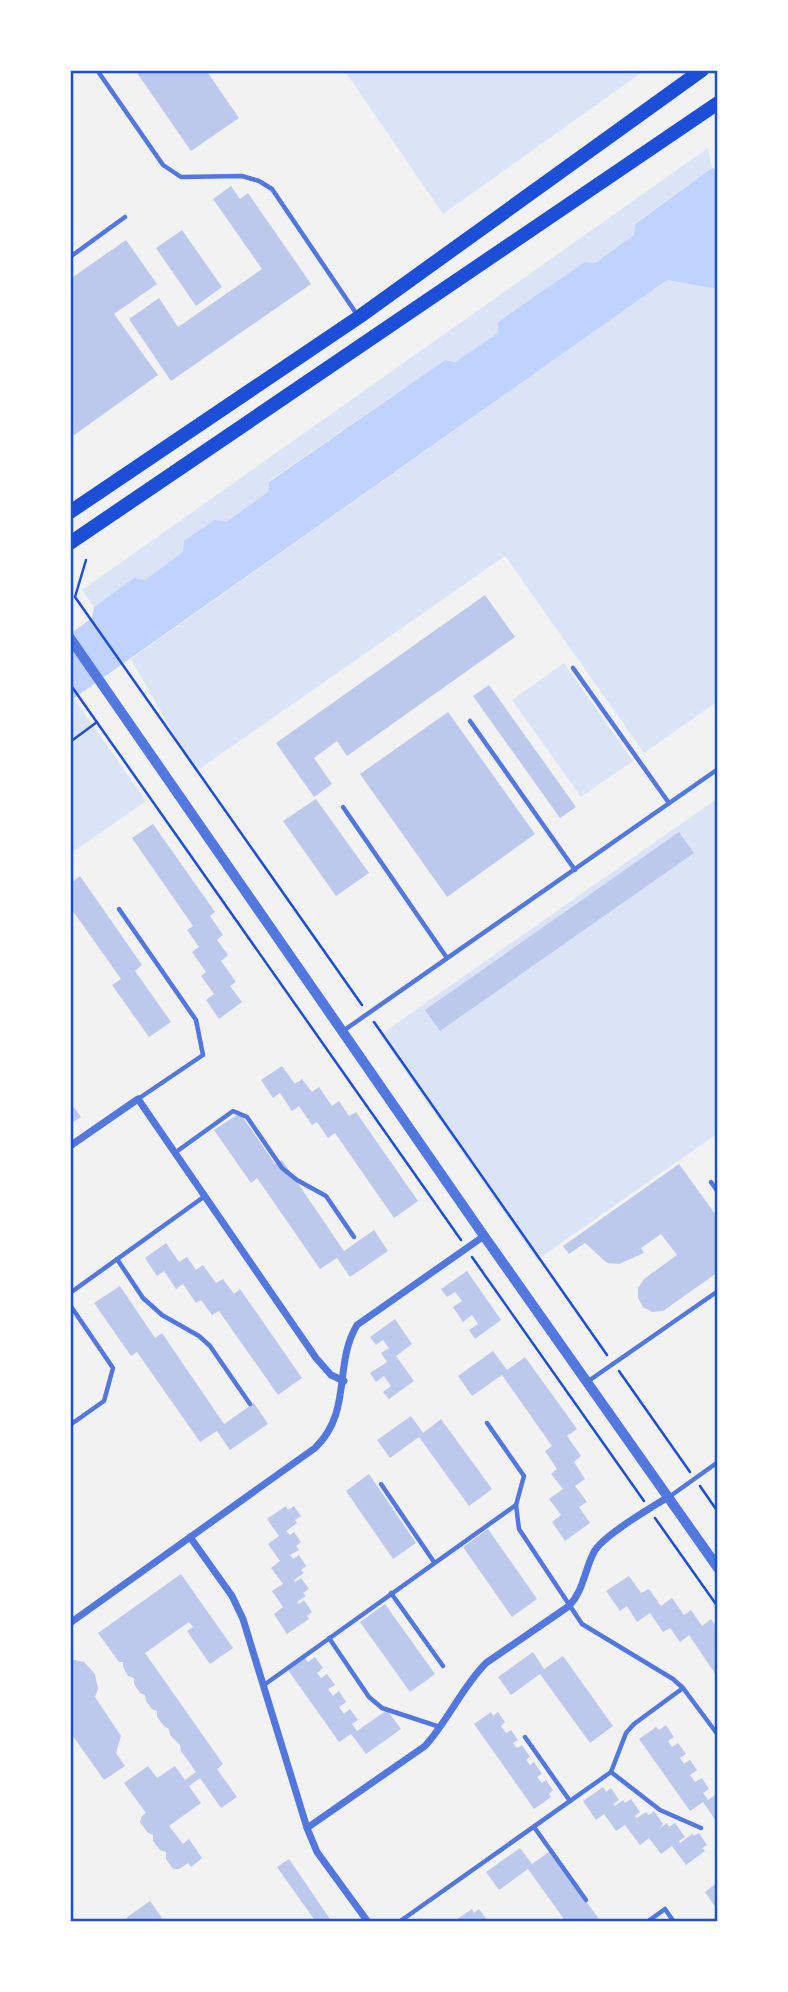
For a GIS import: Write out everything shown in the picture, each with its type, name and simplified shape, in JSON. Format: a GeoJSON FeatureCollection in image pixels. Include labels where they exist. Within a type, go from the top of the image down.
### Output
{"type":"FeatureCollection","features":[{"type":"Feature","properties":{"kind":"main road"},"geometry":{"type":"LineString","coordinates":[[70,512],[359,317],[702,70]]}},
{"type":"Feature","properties":{"kind":"main road"},"geometry":{"type":"LineString","coordinates":[[70,543],[718,103]]}},
{"type":"Feature","properties":{"kind":"street"},"geometry":{"type":"LineString","coordinates":[[70,638],[484,1236],[718,1568]]}},
{"type":"Feature","properties":{"kind":"street"},"geometry":{"type":"LineString","coordinates":[[70,1146],[138,1099],[316,1358],[331,1376],[344,1381]]}},
{"type":"Feature","properties":{"kind":"street"},"geometry":{"type":"LineString","coordinates":[[70,1623],[315,1448],[329,1435],[344,1381],[348,1341],[357,1325],[484,1236]]}},
{"type":"Feature","properties":{"kind":"street"},"geometry":{"type":"LineString","coordinates":[[307,1828],[425,1746],[486,1663],[569,1606],[579,1595],[594,1550],[603,1540],[668,1497]]}},
{"type":"Feature","properties":{"kind":"street"},"geometry":{"type":"LineString","coordinates":[[190,1537],[232,1596],[243,1619],[307,1828],[317,1852],[368,1922]]}},
{"type":"Feature","properties":{"kind":"lane"},"geometry":{"type":"LineString","coordinates":[[97,70],[163,165],[181,177],[242,176],[259,181],[272,189],[359,317]]}},
{"type":"Feature","properties":{"kind":"lane"},"geometry":{"type":"LineString","coordinates":[[70,257],[125,217]]}},
{"type":"Feature","properties":{"kind":"lane"},"geometry":{"type":"LineString","coordinates":[[573,668],[669,803]]}},
{"type":"Feature","properties":{"kind":"lane"},"geometry":{"type":"LineString","coordinates":[[470,721],[575,870]]}},
{"type":"Feature","properties":{"kind":"lane"},"geometry":{"type":"LineString","coordinates":[[343,1032],[718,769]]}},
{"type":"Feature","properties":{"kind":"lane"},"geometry":{"type":"LineString","coordinates":[[343,807],[447,958]]}},
{"type":"Feature","properties":{"kind":"lane"},"geometry":{"type":"LineString","coordinates":[[119,909],[196,1020],[203,1055],[138,1099]]}},
{"type":"Feature","properties":{"kind":"lane"},"geometry":{"type":"LineString","coordinates":[[176,1152],[233,1111],[247,1117],[282,1168],[326,1196],[354,1237]]}},
{"type":"Feature","properties":{"kind":"lane"},"geometry":{"type":"LineString","coordinates":[[711,1182],[718,1192]]}},
{"type":"Feature","properties":{"kind":"lane"},"geometry":{"type":"LineString","coordinates":[[70,1293],[206,1196]]}},
{"type":"Feature","properties":{"kind":"lane"},"geometry":{"type":"LineString","coordinates":[[117,1259],[143,1298],[162,1315],[200,1335],[250,1404]]}},
{"type":"Feature","properties":{"kind":"lane"},"geometry":{"type":"LineString","coordinates":[[587,1382],[718,1291]]}},
{"type":"Feature","properties":{"kind":"lane"},"geometry":{"type":"LineString","coordinates":[[70,1305],[113,1368],[104,1401],[70,1425]]}},
{"type":"Feature","properties":{"kind":"lane"},"geometry":{"type":"LineString","coordinates":[[487,1423],[524,1476],[516,1505],[519,1530],[582,1624],[673,1679],[683,1688],[718,1735]]}},
{"type":"Feature","properties":{"kind":"lane"},"geometry":{"type":"LineString","coordinates":[[668,1497],[718,1462]]}},
{"type":"Feature","properties":{"kind":"lane"},"geometry":{"type":"LineString","coordinates":[[382,1484],[434,1562]]}},
{"type":"Feature","properties":{"kind":"lane"},"geometry":{"type":"LineString","coordinates":[[263,1685],[516,1505]]}},
{"type":"Feature","properties":{"kind":"lane"},"geometry":{"type":"LineString","coordinates":[[391,1593],[443,1666]]}},
{"type":"Feature","properties":{"kind":"lane"},"geometry":{"type":"LineString","coordinates":[[329,1638],[369,1697],[382,1708],[440,1727]]}},
{"type":"Feature","properties":{"kind":"lane"},"geometry":{"type":"LineString","coordinates":[[399,1922],[611,1772],[626,1733],[634,1724],[683,1688]]}},
{"type":"Feature","properties":{"kind":"lane"},"geometry":{"type":"LineString","coordinates":[[525,1737],[570,1801]]}},
{"type":"Feature","properties":{"kind":"lane"},"geometry":{"type":"LineString","coordinates":[[611,1772],[660,1810],[701,1828]]}},
{"type":"Feature","properties":{"kind":"lane"},"geometry":{"type":"LineString","coordinates":[[534,1827],[586,1900]]}},
{"type":"Feature","properties":{"kind":"lane"},"geometry":{"type":"LineString","coordinates":[[647,1922],[665,1909],[674,1922]]}},
{"type":"Feature","properties":{"kind":"path"},"geometry":{"type":"LineString","coordinates":[[86,560],[75,597],[718,1512]]}},
{"type":"Feature","properties":{"kind":"path"},"geometry":{"type":"LineString","coordinates":[[70,684],[718,1607]]}},
{"type":"Feature","properties":{"kind":"path"},"geometry":{"type":"LineString","coordinates":[[70,742],[97,722]]}},
{"type":"Feature","properties":{"kind":"shaded area"},"geometry":{"type":"Polygon","coordinates":[[[344,70],[645,70],[443,214],[344,70]]]}},
{"type":"Feature","properties":{"kind":"shaded area"},"geometry":{"type":"Polygon","coordinates":[[[708,148],[712,168],[635,223],[634,235],[595,263],[498,322],[498,333],[455,362],[445,360],[269,481],[268,492],[145,580],[134,579],[94,607],[82,590],[708,148]]]}},
{"type":"Feature","properties":{"kind":"shaded area"},"geometry":{"type":"Polygon","coordinates":[[[667,280],[718,289],[718,701],[644,753],[505,556],[195,772],[131,659],[667,280]]]}},
{"type":"Feature","properties":{"kind":"shaded area"},"geometry":{"type":"Polygon","coordinates":[[[564,663],[633,761],[581,797],[512,700],[564,663]]]}},
{"type":"Feature","properties":{"kind":"shaded area"},"geometry":{"type":"Polygon","coordinates":[[[74,699],[146,801],[70,854],[70,701],[74,699]]]}},
{"type":"Feature","properties":{"kind":"shaded area"},"geometry":{"type":"Polygon","coordinates":[[[718,798],[718,1133],[537,1260],[380,1035],[718,798]]]}},
{"type":"Feature","properties":{"kind":"water"},"geometry":{"type":"Polygon","coordinates":[[[712,168],[718,173],[718,289],[667,280],[70,701],[70,634],[92,618],[94,607],[134,578],[145,580],[183,552],[184,541],[215,520],[226,522],[268,492],[269,482],[445,360],[455,362],[498,333],[498,322],[585,262],[595,263],[634,235],[635,224],[712,168]]]}},
{"type":"Feature","properties":{"kind":"building"},"geometry":{"type":"Polygon","coordinates":[[[135,70],[206,70],[239,118],[191,151],[135,70]]]}},
{"type":"Feature","properties":{"kind":"building"},"geometry":{"type":"Polygon","coordinates":[[[231,186],[240,199],[248,193],[311,284],[171,381],[129,319],[159,298],[178,327],[262,269],[213,199],[231,186]]]}},
{"type":"Feature","properties":{"kind":"building"},"geometry":{"type":"Polygon","coordinates":[[[182,230],[222,287],[196,306],[156,248],[182,230]]]}},
{"type":"Feature","properties":{"kind":"building"},"geometry":{"type":"Polygon","coordinates":[[[126,240],[157,284],[114,314],[158,375],[70,438],[70,279],[126,240]]]}},
{"type":"Feature","properties":{"kind":"building"},"geometry":{"type":"Polygon","coordinates":[[[485,595],[515,637],[347,756],[337,741],[314,758],[332,784],[314,797],[276,743],[485,595]]]}},
{"type":"Feature","properties":{"kind":"building"},"geometry":{"type":"Polygon","coordinates":[[[489,685],[576,807],[560,818],[473,696],[489,685]]]}},
{"type":"Feature","properties":{"kind":"building"},"geometry":{"type":"Polygon","coordinates":[[[448,712],[535,834],[447,897],[360,774],[448,712]]]}},
{"type":"Feature","properties":{"kind":"building"},"geometry":{"type":"Polygon","coordinates":[[[316,799],[369,873],[336,896],[283,821],[316,799]]]}},
{"type":"Feature","properties":{"kind":"building"},"geometry":{"type":"Polygon","coordinates":[[[153,824],[215,912],[210,916],[223,935],[217,940],[228,955],[221,961],[236,982],[230,986],[242,1002],[219,1019],[206,1000],[214,994],[201,976],[206,972],[192,952],[199,947],[187,930],[193,926],[132,838],[153,824]]]}},
{"type":"Feature","properties":{"kind":"building"},"geometry":{"type":"Polygon","coordinates":[[[679,832],[694,853],[440,1031],[425,1010],[679,832]]]}},
{"type":"Feature","properties":{"kind":"building"},"geometry":{"type":"Polygon","coordinates":[[[80,876],[142,965],[135,971],[171,1022],[149,1037],[112,985],[121,979],[70,907],[70,884],[80,876]]]}},
{"type":"Feature","properties":{"kind":"building"},"geometry":{"type":"Polygon","coordinates":[[[282,1066],[295,1084],[302,1079],[312,1092],[319,1087],[332,1106],[339,1101],[349,1116],[356,1112],[418,1201],[394,1218],[335,1133],[328,1138],[317,1122],[312,1125],[299,1106],[292,1111],[280,1093],[273,1098],[261,1080],[282,1066]]]}},
{"type":"Feature","properties":{"kind":"building"},"geometry":{"type":"Polygon","coordinates":[[[70,1102],[81,1117],[70,1124],[70,1102]]]}},
{"type":"Feature","properties":{"kind":"building"},"geometry":{"type":"Polygon","coordinates":[[[240,1113],[275,1164],[282,1160],[344,1251],[374,1230],[388,1251],[350,1277],[337,1258],[320,1269],[257,1178],[251,1183],[214,1130],[240,1113]]]}},
{"type":"Feature","properties":{"kind":"building"},"geometry":{"type":"Polygon","coordinates":[[[679,1164],[718,1218],[718,1272],[663,1311],[652,1312],[643,1307],[638,1298],[638,1288],[644,1279],[677,1255],[661,1234],[641,1248],[644,1253],[619,1264],[607,1263],[585,1243],[569,1254],[563,1246],[679,1164]]]}},
{"type":"Feature","properties":{"kind":"building"},"geometry":{"type":"Polygon","coordinates":[[[166,1243],[179,1262],[187,1257],[196,1270],[203,1265],[216,1283],[223,1279],[234,1294],[240,1289],[302,1378],[278,1395],[219,1311],[212,1315],[201,1300],[196,1303],[183,1284],[176,1289],[164,1271],[157,1276],[145,1258],[166,1243]]]}},
{"type":"Feature","properties":{"kind":"building"},"geometry":{"type":"Polygon","coordinates":[[[467,1271],[501,1320],[475,1339],[469,1330],[478,1324],[472,1315],[463,1322],[453,1307],[462,1301],[455,1292],[447,1297],[441,1289],[467,1271]]]}},
{"type":"Feature","properties":{"kind":"building"},"geometry":{"type":"Polygon","coordinates":[[[120,1286],[155,1338],[162,1333],[224,1424],[254,1403],[268,1424],[230,1450],[217,1431],[200,1442],[137,1352],[131,1356],[94,1303],[120,1286]]]}},
{"type":"Feature","properties":{"kind":"building"},"geometry":{"type":"Polygon","coordinates":[[[395,1319],[412,1344],[396,1356],[414,1381],[389,1399],[383,1392],[391,1386],[384,1376],[376,1382],[370,1373],[387,1362],[381,1353],[389,1348],[383,1340],[376,1345],[370,1337],[395,1319]]]}},
{"type":"Feature","properties":{"kind":"building"},"geometry":{"type":"Polygon","coordinates":[[[493,1351],[507,1370],[525,1357],[577,1429],[567,1436],[581,1456],[574,1462],[585,1479],[575,1486],[587,1502],[579,1507],[590,1523],[565,1541],[552,1522],[561,1515],[549,1499],[563,1489],[551,1474],[557,1469],[545,1451],[552,1446],[502,1375],[472,1396],[458,1376],[493,1351]]]}},
{"type":"Feature","properties":{"kind":"building"},"geometry":{"type":"Polygon","coordinates":[[[411,1416],[423,1433],[441,1419],[492,1489],[469,1506],[419,1437],[390,1458],[377,1440],[411,1416]]]}},
{"type":"Feature","properties":{"kind":"building"},"geometry":{"type":"Polygon","coordinates":[[[369,1474],[416,1543],[393,1559],[346,1491],[369,1474]]]}},
{"type":"Feature","properties":{"kind":"building"},"geometry":{"type":"Polygon","coordinates":[[[286,1506],[288,1510],[294,1506],[301,1516],[295,1520],[297,1523],[286,1531],[290,1535],[294,1532],[301,1542],[296,1546],[299,1550],[290,1555],[293,1559],[299,1555],[306,1566],[301,1570],[304,1573],[294,1580],[295,1582],[301,1578],[309,1589],[303,1593],[306,1596],[297,1602],[299,1604],[304,1600],[312,1612],[307,1616],[309,1619],[287,1634],[274,1614],[283,1607],[272,1591],[283,1584],[271,1568],[280,1561],[268,1544],[279,1536],[267,1519],[286,1506]]]}},
{"type":"Feature","properties":{"kind":"building"},"geometry":{"type":"Polygon","coordinates":[[[488,1529],[537,1599],[512,1617],[463,1547],[488,1529]]]}},
{"type":"Feature","properties":{"kind":"building"},"geometry":{"type":"Polygon","coordinates":[[[181,1574],[233,1648],[210,1664],[187,1631],[193,1627],[189,1622],[145,1653],[223,1764],[217,1769],[237,1797],[221,1808],[200,1778],[189,1786],[201,1803],[169,1826],[183,1844],[189,1839],[202,1858],[191,1867],[188,1863],[179,1869],[173,1869],[166,1859],[166,1852],[160,1850],[153,1841],[153,1835],[147,1832],[140,1822],[146,1813],[124,1783],[148,1766],[157,1778],[175,1766],[185,1780],[196,1772],[181,1751],[180,1745],[170,1735],[169,1729],[157,1717],[157,1711],[152,1709],[145,1695],[140,1693],[134,1684],[134,1678],[128,1676],[123,1662],[119,1662],[98,1633],[181,1574]]]}},
{"type":"Feature","properties":{"kind":"building"},"geometry":{"type":"Polygon","coordinates":[[[629,1576],[641,1593],[649,1589],[661,1606],[672,1598],[684,1615],[691,1610],[702,1626],[711,1619],[718,1629],[718,1678],[689,1635],[680,1642],[670,1628],[663,1632],[650,1613],[637,1622],[627,1606],[620,1611],[606,1591],[629,1576]]]}},
{"type":"Feature","properties":{"kind":"building"},"geometry":{"type":"Polygon","coordinates":[[[385,1604],[435,1674],[410,1692],[360,1622],[385,1604]]]}},
{"type":"Feature","properties":{"kind":"building"},"geometry":{"type":"Polygon","coordinates":[[[533,1652],[544,1669],[563,1656],[613,1726],[590,1743],[540,1674],[511,1695],[498,1677],[533,1652]]]}},
{"type":"Feature","properties":{"kind":"building"},"geometry":{"type":"Polygon","coordinates":[[[315,1657],[323,1668],[317,1673],[321,1678],[327,1674],[335,1685],[328,1689],[333,1696],[339,1691],[346,1702],[339,1707],[344,1714],[350,1709],[358,1720],[352,1724],[357,1731],[387,1710],[401,1729],[366,1754],[351,1734],[339,1742],[288,1670],[305,1658],[308,1662],[315,1657]]]}},
{"type":"Feature","properties":{"kind":"building"},"geometry":{"type":"Polygon","coordinates":[[[70,1659],[84,1662],[95,1674],[98,1689],[95,1697],[121,1736],[116,1753],[125,1766],[104,1780],[70,1732],[70,1659]]]}},
{"type":"Feature","properties":{"kind":"building"},"geometry":{"type":"Polygon","coordinates":[[[491,1712],[493,1716],[498,1712],[505,1722],[501,1726],[506,1733],[511,1730],[518,1740],[513,1743],[517,1748],[522,1745],[530,1757],[526,1760],[530,1765],[534,1762],[542,1774],[537,1777],[542,1783],[546,1780],[553,1790],[549,1794],[551,1797],[534,1809],[474,1724],[491,1712]]]}},
{"type":"Feature","properties":{"kind":"building"},"geometry":{"type":"Polygon","coordinates":[[[666,1725],[674,1737],[668,1741],[672,1747],[678,1743],[686,1754],[680,1758],[684,1764],[690,1760],[697,1770],[690,1775],[695,1782],[702,1778],[709,1789],[703,1793],[708,1800],[718,1793],[718,1824],[703,1802],[690,1811],[639,1739],[656,1727],[659,1730],[666,1725]]]}},
{"type":"Feature","properties":{"kind":"building"},"geometry":{"type":"Polygon","coordinates":[[[603,1787],[606,1792],[611,1788],[619,1800],[613,1804],[615,1806],[623,1800],[625,1803],[631,1799],[640,1812],[635,1816],[637,1818],[646,1812],[649,1815],[654,1811],[663,1824],[660,1828],[667,1823],[669,1827],[675,1823],[685,1837],[680,1843],[692,1834],[694,1836],[699,1833],[707,1845],[702,1848],[705,1851],[686,1865],[672,1846],[661,1854],[649,1838],[640,1845],[625,1825],[616,1831],[604,1814],[596,1820],[583,1801],[603,1787]]]}},
{"type":"Feature","properties":{"kind":"building"},"geometry":{"type":"Polygon","coordinates":[[[520,1848],[532,1864],[550,1851],[601,1922],[566,1922],[528,1869],[499,1890],[486,1872],[520,1848]]]}},
{"type":"Feature","properties":{"kind":"building"},"geometry":{"type":"Polygon","coordinates":[[[289,1859],[332,1922],[316,1922],[277,1867],[289,1859]]]}},
{"type":"Feature","properties":{"kind":"building"},"geometry":{"type":"Polygon","coordinates":[[[718,1882],[718,1911],[705,1892],[718,1882]]]}},
{"type":"Feature","properties":{"kind":"building"},"geometry":{"type":"Polygon","coordinates":[[[150,1901],[162,1918],[156,1922],[129,1922],[126,1918],[150,1901]]]}},
{"type":"Feature","properties":{"kind":"building"},"geometry":{"type":"Polygon","coordinates":[[[472,1909],[474,1913],[479,1909],[487,1920],[453,1922],[472,1909]]]}}]}
